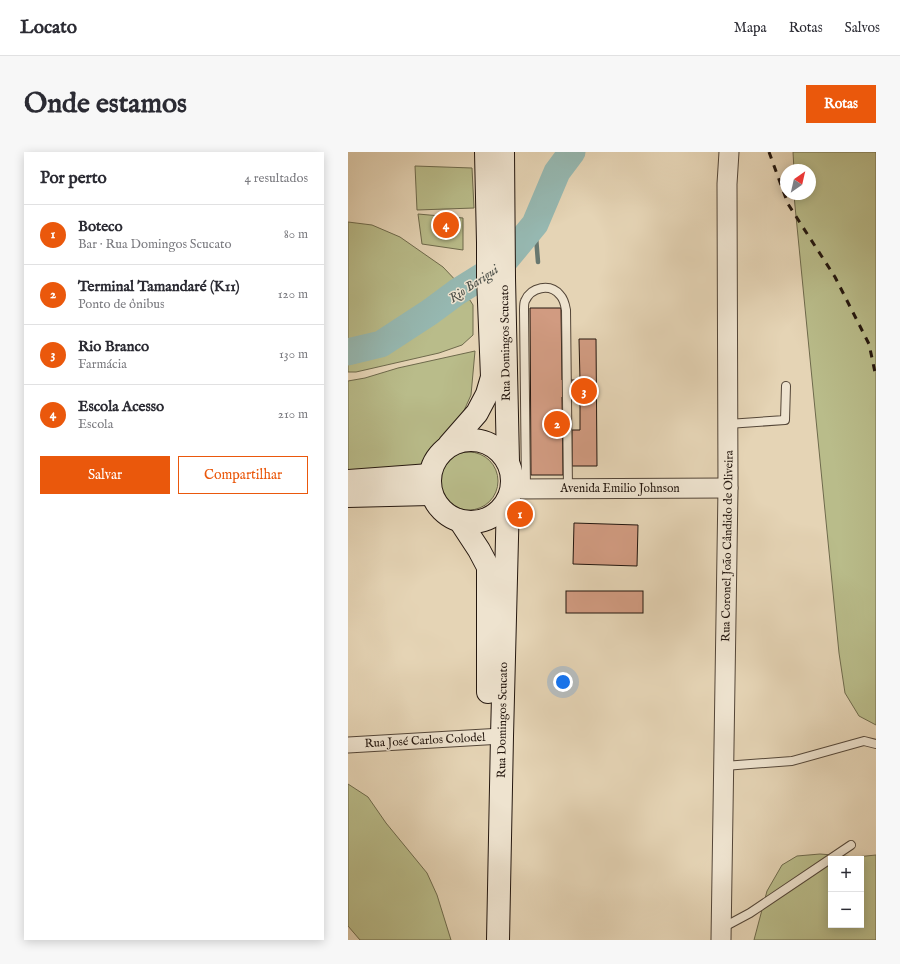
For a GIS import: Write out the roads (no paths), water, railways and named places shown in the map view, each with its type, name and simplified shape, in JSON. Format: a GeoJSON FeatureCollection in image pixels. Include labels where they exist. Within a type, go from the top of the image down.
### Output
{"type":"FeatureCollection","features":[{"type":"Feature","properties":{"kind":"main road","name":"Rua Domingos Scucato"},"geometry":{"type":"LineString","coordinates":[[486,152],[496,240]]}},
{"type":"Feature","properties":{"kind":"main road","name":"Rua Domingos Scucato"},"geometry":{"type":"LineString","coordinates":[[449,445],[477,413],[487,394],[492,377],[496,240],[503,152]]}},
{"type":"Feature","properties":{"kind":"main road","name":"Rua Domingos Scucato"},"geometry":{"type":"LineString","coordinates":[[496,277],[508,462]]}},
{"type":"Feature","properties":{"kind":"main road"},"geometry":{"type":"LineString","coordinates":[[476,439],[489,443],[500,451],[508,462],[515,493],[500,510],[488,518],[474,522],[460,521],[451,518],[435,504],[430,485],[433,463],[440,453],[449,445],[462,440],[476,439]]}},
{"type":"Feature","properties":{"kind":"main road"},"geometry":{"type":"LineString","coordinates":[[348,480],[430,485]]}},
{"type":"Feature","properties":{"kind":"main road"},"geometry":{"type":"LineString","coordinates":[[348,496],[430,485]]}},
{"type":"Feature","properties":{"kind":"main road","name":"Rua Domingos Scucato"},"geometry":{"type":"LineString","coordinates":[[484,940],[495,736],[515,493]]}},
{"type":"Feature","properties":{"kind":"main road","name":"Rua Domingos Scucato"},"geometry":{"type":"LineString","coordinates":[[460,521],[488,567],[495,736],[498,940]]}},
{"type":"Feature","properties":{"kind":"street","name":"Rua Coronel João Cândido de Oliveira"},"geometry":{"type":"LineString","coordinates":[[721,934],[728,488],[728,152]]}},
{"type":"Feature","properties":{"kind":"street","name":"Avenida Emilio Johnson"},"geometry":{"type":"LineString","coordinates":[[515,493],[568,489],[728,488]]}},
{"type":"Feature","properties":{"kind":"street","name":"Rua José Carlos Colodel"},"geometry":{"type":"LineString","coordinates":[[348,745],[495,736]]}},
{"type":"Feature","properties":{"kind":"lane"},"geometry":{"type":"LineString","coordinates":[[515,493],[525,302],[529,294],[536,289],[544,288],[553,289],[560,294],[566,310],[568,489]]}},
{"type":"Feature","properties":{"kind":"lane"},"geometry":{"type":"LineString","coordinates":[[728,424],[785,420],[786,386]]}},
{"type":"Feature","properties":{"kind":"lane"},"geometry":{"type":"LineString","coordinates":[[724,766],[792,761],[864,741],[876,744]]}},
{"type":"Feature","properties":{"kind":"lane"},"geometry":{"type":"LineString","coordinates":[[721,934],[851,845]]}},
{"type":"Feature","properties":{"kind":"waterway","name":"Rio Barigui"},"geometry":{"type":"LineString","coordinates":[[348,352],[381,344],[430,312],[457,292],[502,264],[535,224],[557,172],[572,152]]}},
{"type":"Feature","properties":{"kind":"waterway"},"geometry":{"type":"LineString","coordinates":[[535,224],[538,262]]}},
{"type":"Feature","properties":{"kind":"railway"},"geometry":{"type":"LineString","coordinates":[[769,152],[788,204],[835,277],[869,344],[876,377]]}},
{"type":"Feature","properties":{"kind":"place","name":"Escola Acesso"},"geometry":{"type":"Point","coordinates":[446,225]}},
{"type":"Feature","properties":{"kind":"place","name":"Rio Branco"},"geometry":{"type":"Point","coordinates":[584,391]}},
{"type":"Feature","properties":{"kind":"place","name":"Terminal Tamandaré (K11)"},"geometry":{"type":"Point","coordinates":[557,424]}},
{"type":"Feature","properties":{"kind":"place","name":"Boteco"},"geometry":{"type":"Point","coordinates":[520,514]}}]}
